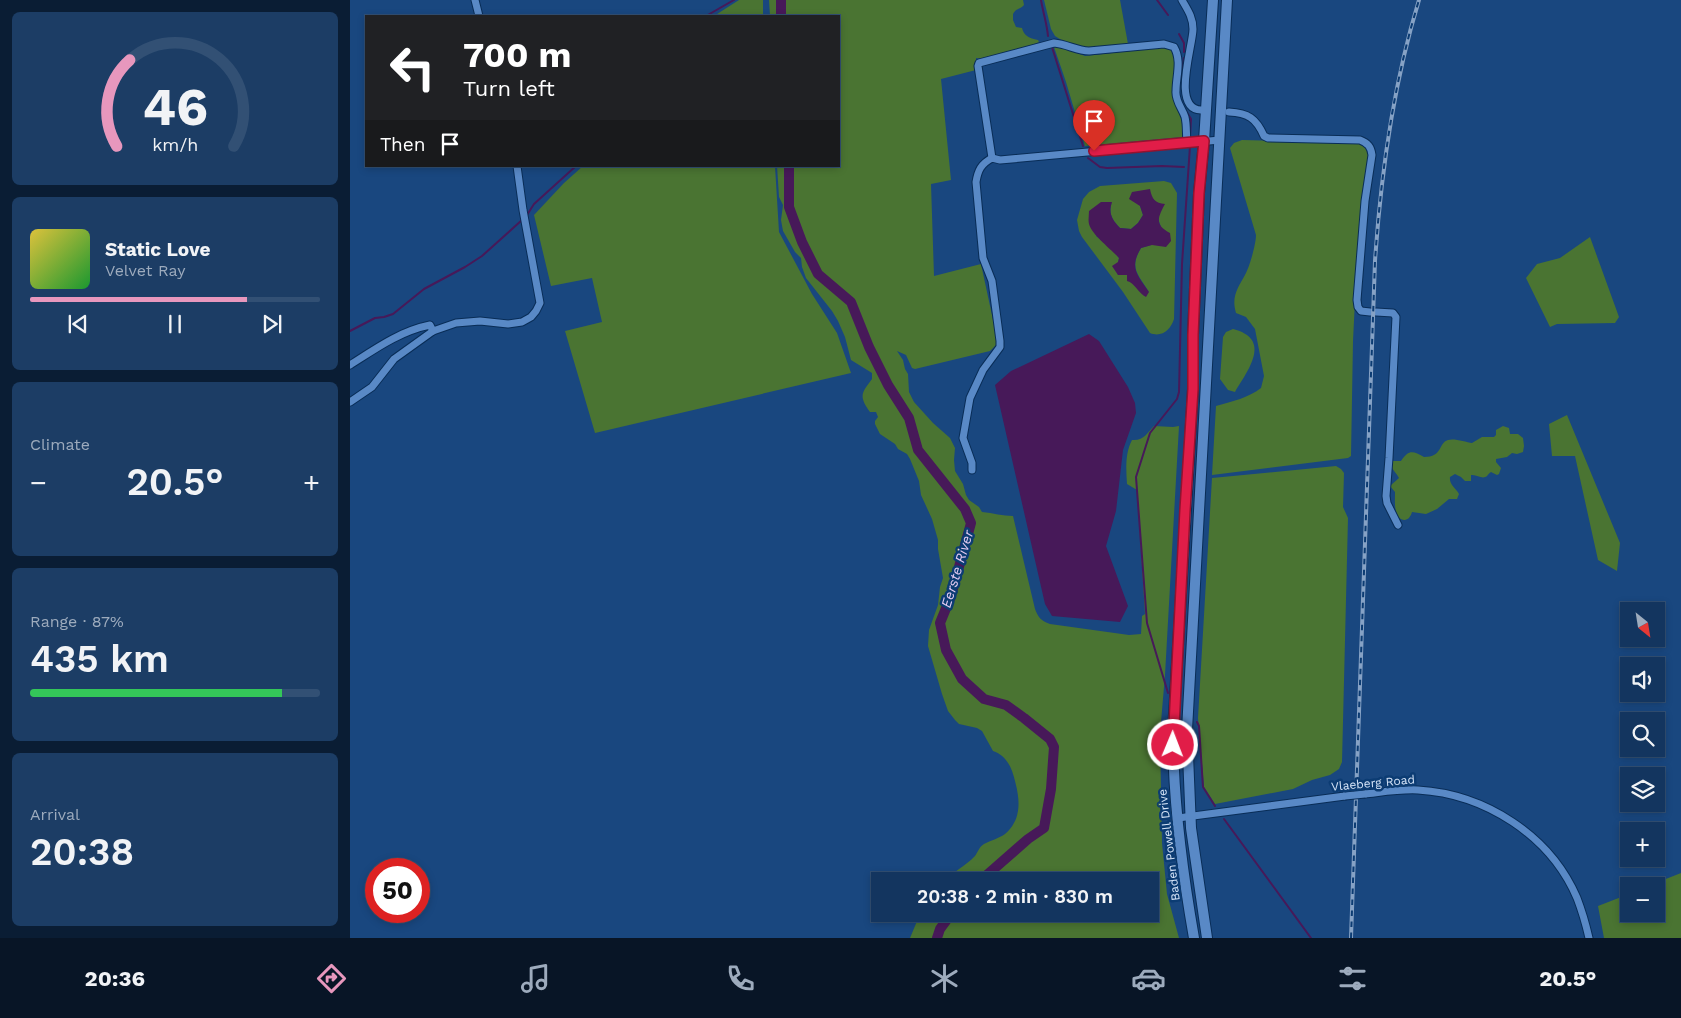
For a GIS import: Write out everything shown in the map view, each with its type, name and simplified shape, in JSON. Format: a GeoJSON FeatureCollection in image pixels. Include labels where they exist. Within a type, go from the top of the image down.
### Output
{"type":"FeatureCollection","features":[{"type":"Feature","properties":{"kind":"main road","name":"Baden Powell Drive"},"geometry":{"type":"LineString","coordinates":[[1194,938],[1178,818],[1173,731],[1193,389],[1193,335],[1199,193],[1213,0]]}},
{"type":"Feature","properties":{"kind":"main road","name":"Baden Powell Drive"},"geometry":{"type":"LineString","coordinates":[[1207,938],[1190,816],[1188,720],[1227,0]]}},
{"type":"Feature","properties":{"kind":"street"},"geometry":{"type":"LineString","coordinates":[[475,0],[479,15]]}},
{"type":"Feature","properties":{"kind":"street"},"geometry":{"type":"LineString","coordinates":[[1182,0],[1192,20],[1193,29],[1185,82],[1185,95],[1190,106],[1195,110],[1201,110]]}},
{"type":"Feature","properties":{"kind":"street"},"geometry":{"type":"LineString","coordinates":[[992,158],[978,66],[981,62],[1054,43],[1064,44],[1080,51],[1164,44],[1174,47],[1178,60],[1177,99],[1185,118],[1187,142]]}},
{"type":"Feature","properties":{"kind":"street"},"geometry":{"type":"LineString","coordinates":[[1177,52],[1188,59]]}},
{"type":"Feature","properties":{"kind":"street"},"geometry":{"type":"LineString","coordinates":[[1229,112],[1245,114],[1255,120],[1264,136],[1268,138],[1360,140],[1366,142],[1371,149],[1372,155],[1365,200],[1357,300],[1361,311],[1393,313],[1396,317],[1390,458],[1386,503],[1398,525]]}},
{"type":"Feature","properties":{"kind":"street"},"geometry":{"type":"LineString","coordinates":[[972,470],[972,463],[964,438],[970,398],[983,370],[1000,347],[992,281],[983,258],[976,182],[978,170],[984,162],[992,158],[1000,160],[1220,140]]}},
{"type":"Feature","properties":{"kind":"street"},"geometry":{"type":"LineString","coordinates":[[350,402],[372,387],[394,360],[433,331],[456,323],[480,321],[508,324],[522,322],[531,317],[536,311],[540,303],[517,167]]}},
{"type":"Feature","properties":{"kind":"street"},"geometry":{"type":"LineString","coordinates":[[350,365],[410,330],[430,325],[433,331]]}},
{"type":"Feature","properties":{"kind":"street","name":"Vlaeberg Road"},"geometry":{"type":"LineString","coordinates":[[1178,818],[1400,790],[1437,792],[1474,801],[1508,818],[1535,840],[1557,864],[1577,897],[1589,938]]}},
{"type":"Feature","properties":{"kind":"green space"},"geometry":{"type":"Polygon","coordinates":[[[739,0],[763,0],[763,15],[716,15],[739,0]]]}},
{"type":"Feature","properties":{"kind":"green space"},"geometry":{"type":"Polygon","coordinates":[[[769,0],[1023,0],[1024,5],[1014,12],[1013,20],[1016,27],[1022,28],[1026,35],[1039,42],[999,57],[976,58],[976,70],[941,79],[951,180],[931,184],[934,276],[981,264],[998,343],[990,351],[915,369],[912,368],[906,355],[897,351],[903,360],[908,374],[909,392],[914,402],[950,438],[955,448],[955,471],[963,484],[969,500],[979,507],[982,512],[1013,516],[1035,609],[1044,622],[1050,624],[1129,635],[1141,634],[1142,616],[1145,614],[1137,490],[1127,484],[1127,456],[1132,440],[1142,438],[1154,426],[1179,426],[1160,734],[1162,843],[1167,894],[1179,938],[910,938],[917,922],[1159,922],[1159,872],[955,872],[975,856],[982,845],[1002,836],[1011,828],[1017,816],[1019,802],[1017,788],[1008,763],[1002,756],[993,751],[982,731],[959,724],[948,711],[928,646],[929,630],[938,605],[943,578],[938,540],[932,519],[921,495],[919,481],[910,459],[895,444],[880,434],[875,424],[878,417],[876,412],[870,412],[864,402],[863,394],[872,379],[872,373],[851,360],[845,337],[838,321],[806,278],[801,258],[795,252],[783,231],[781,220],[783,205],[779,197],[777,167],[840,167],[840,15],[770,15],[769,0]]]}},
{"type":"Feature","properties":{"kind":"green space"},"geometry":{"type":"Polygon","coordinates":[[[1044,0],[1120,0],[1128,44],[1087,48],[1063,41],[1055,36],[1051,29],[1044,0]]]}},
{"type":"Feature","properties":{"kind":"green space"},"geometry":{"type":"Polygon","coordinates":[[[1058,46],[1085,56],[1166,47],[1172,49],[1175,62],[1174,95],[1182,123],[1182,137],[1085,146],[1054,47],[1058,46]]]}},
{"type":"Feature","properties":{"kind":"green space"},"geometry":{"type":"Polygon","coordinates":[[[1242,140],[1362,143],[1370,151],[1355,300],[1351,456],[1348,458],[1212,475],[1216,406],[1240,399],[1261,388],[1264,376],[1255,329],[1246,317],[1236,313],[1234,302],[1236,292],[1249,265],[1256,235],[1230,148],[1234,143],[1242,140]]]}},
{"type":"Feature","properties":{"kind":"green space"},"geometry":{"type":"Polygon","coordinates":[[[582,167],[775,167],[779,232],[812,294],[837,333],[851,373],[595,433],[565,331],[602,322],[592,278],[551,286],[534,215],[582,167]]]}},
{"type":"Feature","properties":{"kind":"green space"},"geometry":{"type":"Polygon","coordinates":[[[1164,181],[1171,183],[1177,193],[1174,319],[1171,326],[1165,332],[1158,334],[1150,333],[1079,231],[1077,220],[1083,199],[1089,192],[1100,186],[1164,181]],[[1152,198],[1140,206],[1143,215],[1131,229],[1120,228],[1115,222],[1111,213],[1112,202],[1096,236],[1109,246],[1119,258],[1118,275],[1127,275],[1132,282],[1149,292],[1138,275],[1135,266],[1137,255],[1141,248],[1151,245],[1162,229],[1159,221],[1159,207],[1152,198]]]}},
{"type":"Feature","properties":{"kind":"green space"},"geometry":{"type":"Polygon","coordinates":[[[1590,237],[1619,317],[1615,323],[1557,324],[1550,327],[1526,278],[1537,264],[1560,258],[1590,237]]]}},
{"type":"Feature","properties":{"kind":"green space"},"geometry":{"type":"Polygon","coordinates":[[[1233,329],[1245,334],[1252,340],[1254,347],[1251,365],[1235,392],[1228,390],[1220,379],[1223,337],[1226,332],[1233,329]]]}},
{"type":"Feature","properties":{"kind":"green space"},"geometry":{"type":"Polygon","coordinates":[[[1567,415],[1620,543],[1617,571],[1598,560],[1575,456],[1552,456],[1549,424],[1567,415]]]}},
{"type":"Feature","properties":{"kind":"green space"},"geometry":{"type":"Polygon","coordinates":[[[1503,426],[1509,428],[1510,434],[1518,434],[1523,438],[1524,446],[1523,452],[1512,453],[1507,457],[1496,459],[1501,468],[1499,474],[1491,472],[1483,477],[1471,475],[1471,481],[1465,481],[1455,474],[1450,477],[1450,480],[1459,494],[1457,499],[1449,499],[1437,509],[1426,514],[1412,512],[1410,517],[1405,520],[1398,517],[1395,508],[1395,492],[1390,486],[1399,478],[1392,468],[1393,461],[1401,461],[1406,454],[1411,452],[1424,457],[1434,455],[1448,440],[1472,443],[1482,437],[1494,437],[1496,430],[1503,426]]]}},
{"type":"Feature","properties":{"kind":"green space"},"geometry":{"type":"Polygon","coordinates":[[[1336,466],[1344,473],[1343,507],[1348,518],[1342,762],[1339,769],[1330,775],[1312,780],[1293,789],[1215,804],[1204,787],[1198,718],[1212,478],[1336,466]]]}},
{"type":"Feature","properties":{"kind":"green space"},"geometry":{"type":"Polygon","coordinates":[[[1681,873],[1681,938],[1604,938],[1598,906],[1620,897],[1620,922],[1665,922],[1665,879],[1681,873]]]}},
{"type":"Feature","properties":{"kind":"shaded area"},"geometry":{"type":"Polygon","coordinates":[[[1150,189],[1154,200],[1165,204],[1159,220],[1161,227],[1170,233],[1171,241],[1166,247],[1152,245],[1141,248],[1137,255],[1136,271],[1149,292],[1146,297],[1127,281],[1127,275],[1118,275],[1112,266],[1118,262],[1119,258],[1094,233],[1089,224],[1089,211],[1101,202],[1112,202],[1111,213],[1115,222],[1120,228],[1131,229],[1143,215],[1140,206],[1129,199],[1132,192],[1150,189]]]}},
{"type":"Feature","properties":{"kind":"shaded area"},"geometry":{"type":"Polygon","coordinates":[[[1089,334],[1099,341],[1128,387],[1135,403],[1136,413],[1123,450],[1116,511],[1106,546],[1128,606],[1120,622],[1052,616],[1045,604],[995,385],[1011,371],[1089,334]]]}},
{"type":"Feature","properties":{"kind":"waterway"},"geometry":{"type":"LineString","coordinates":[[708,15],[734,0]]}},
{"type":"Feature","properties":{"kind":"waterway","name":"Eerste River"},"geometry":{"type":"LineString","coordinates":[[781,0],[781,15]]}},
{"type":"Feature","properties":{"kind":"waterway"},"geometry":{"type":"LineString","coordinates":[[1041,0],[1048,36]]}},
{"type":"Feature","properties":{"kind":"waterway"},"geometry":{"type":"LineString","coordinates":[[1157,0],[1168,15]]}},
{"type":"Feature","properties":{"kind":"waterway"},"geometry":{"type":"LineString","coordinates":[[1179,34],[1184,43],[1184,52]]}},
{"type":"Feature","properties":{"kind":"waterway"},"geometry":{"type":"LineString","coordinates":[[1052,47],[1083,146]]}},
{"type":"Feature","properties":{"kind":"waterway"},"geometry":{"type":"LineString","coordinates":[[1180,82],[1184,58]]}},
{"type":"Feature","properties":{"kind":"waterway"},"geometry":{"type":"LineString","coordinates":[[1183,106],[1191,119],[1190,137]]}},
{"type":"Feature","properties":{"kind":"waterway"},"geometry":{"type":"LineString","coordinates":[[1168,693],[1147,623],[1136,477],[1150,433],[1177,399],[1179,392],[1182,264],[1190,146]]}},
{"type":"Feature","properties":{"kind":"waterway"},"geometry":{"type":"LineString","coordinates":[[1088,158],[1100,167],[1107,168],[1184,167]]}},
{"type":"Feature","properties":{"kind":"waterway"},"geometry":{"type":"LineString","coordinates":[[527,215],[534,204],[575,167]]}},
{"type":"Feature","properties":{"kind":"waterway","name":"Eerste River"},"geometry":{"type":"LineString","coordinates":[[789,167],[789,207],[802,242],[818,274],[851,302],[869,347],[888,385],[909,418],[918,450],[965,509],[971,523],[951,596],[940,623],[946,650],[962,679],[984,699],[1006,705],[1050,739],[1054,747],[1051,789],[1044,828],[1028,839],[990,872]]}},
{"type":"Feature","properties":{"kind":"waterway"},"geometry":{"type":"LineString","coordinates":[[350,331],[375,318],[393,314],[424,289],[482,256],[522,220]]}},
{"type":"Feature","properties":{"kind":"waterway"},"geometry":{"type":"LineString","coordinates":[[1197,722],[1199,726],[1203,787],[1215,806]]}},
{"type":"Feature","properties":{"kind":"waterway"},"geometry":{"type":"LineString","coordinates":[[1224,819],[1311,938]]}},
{"type":"Feature","properties":{"kind":"waterway","name":"Eerste River"},"geometry":{"type":"LineString","coordinates":[[937,938],[945,922]]}},
{"type":"Feature","properties":{"kind":"railway"},"geometry":{"type":"LineString","coordinates":[[1351,938],[1375,261],[1381,195],[1395,96],[1419,0]]}},
{"type":"Feature","properties":{"kind":"route"},"geometry":{"type":"LineString","coordinates":[[1094,151],[1204,141],[1199,193],[1193,335],[1193,389],[1173,745]]}}]}
